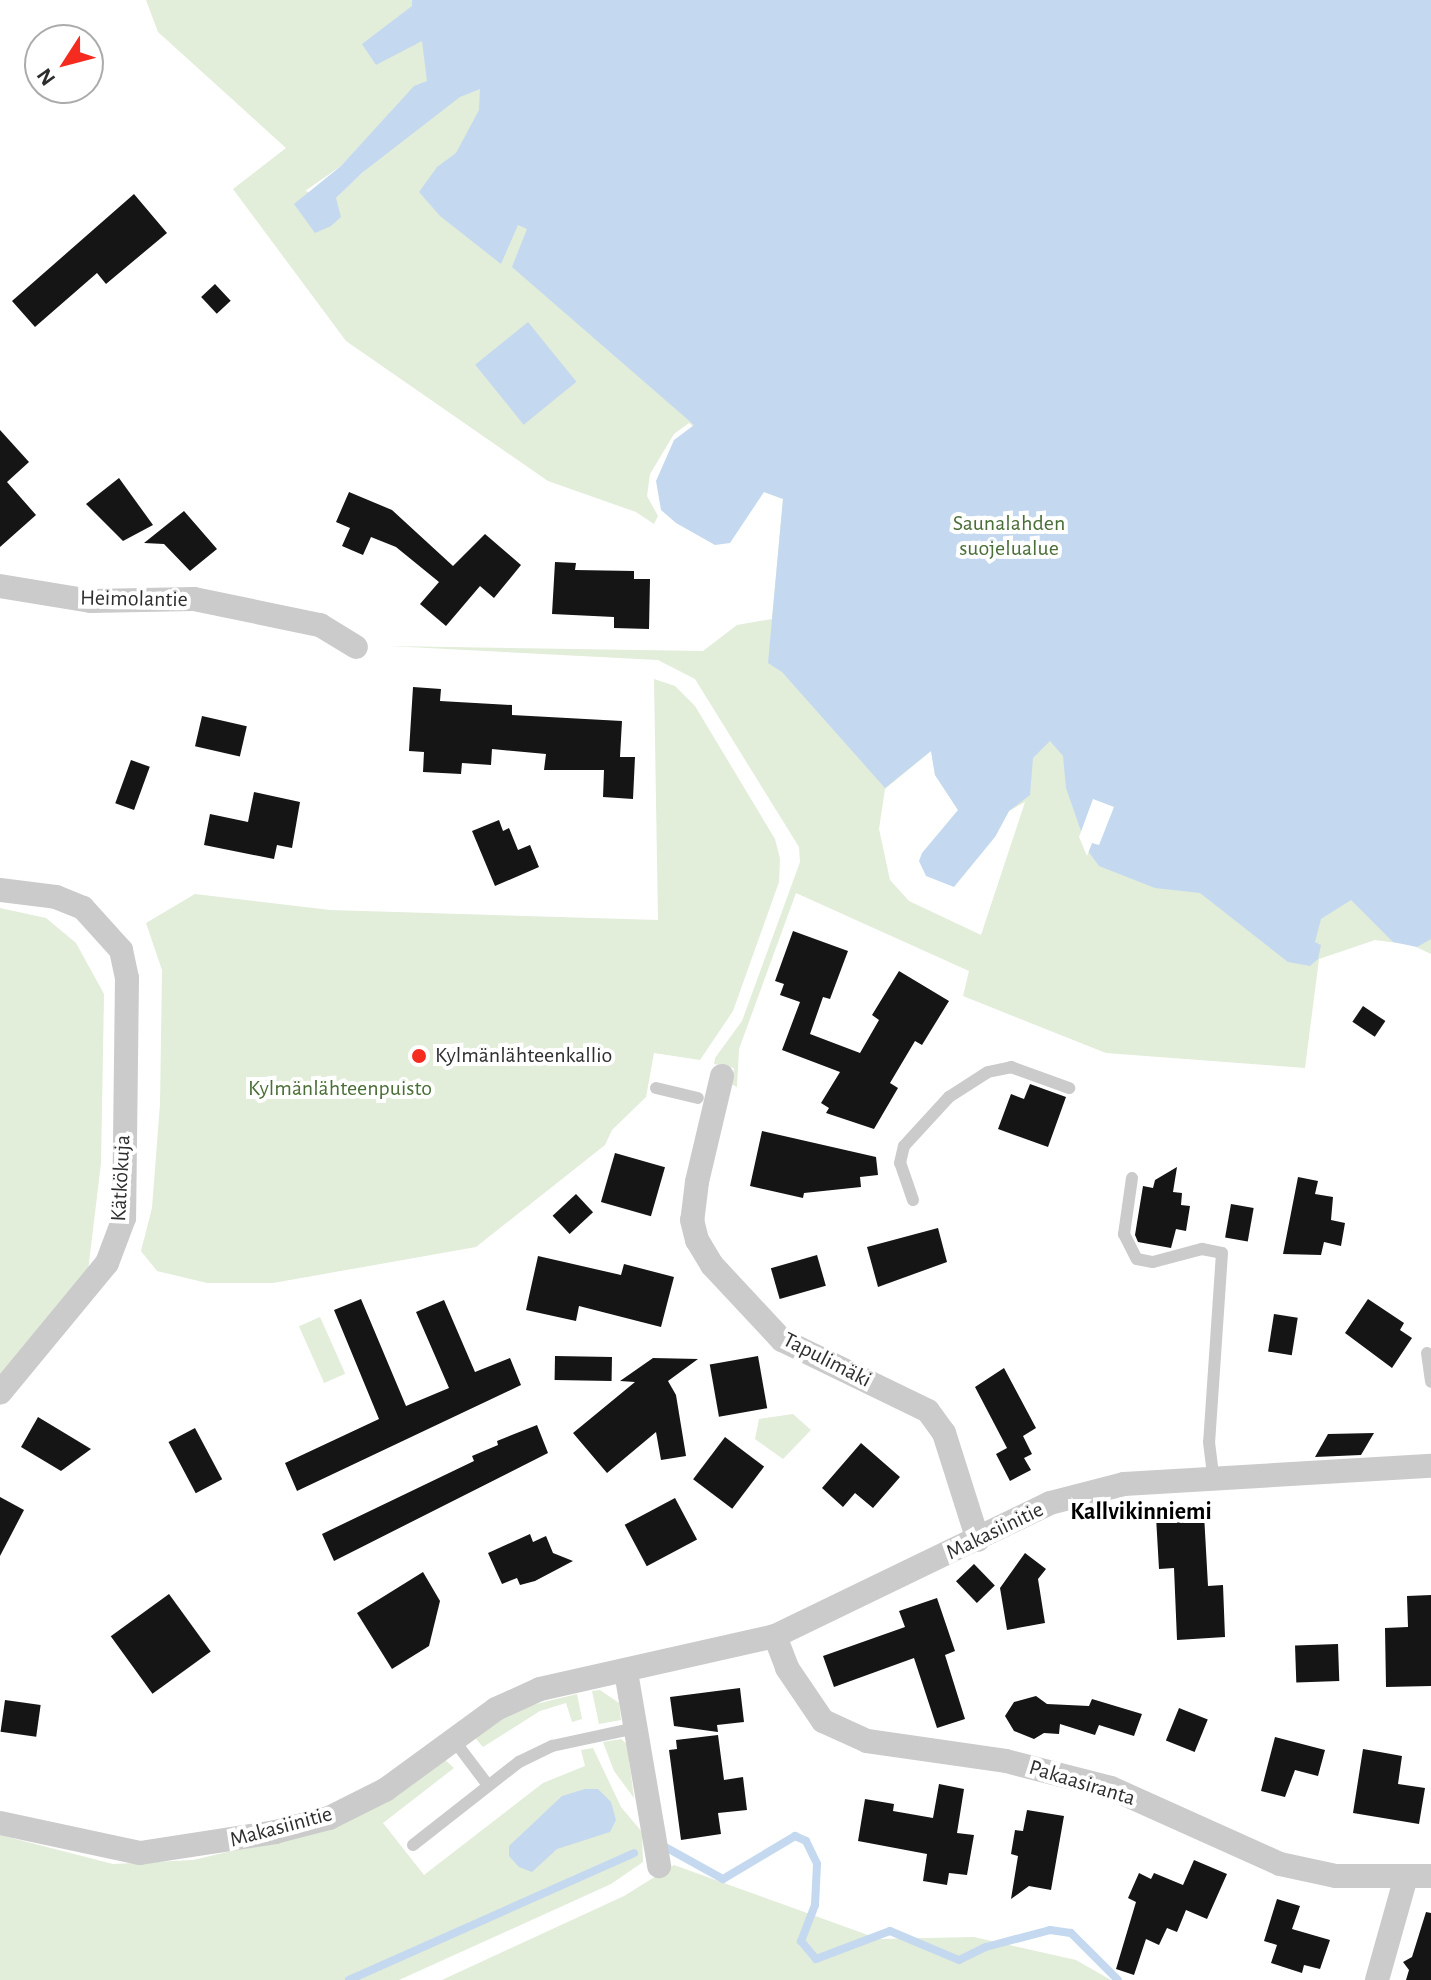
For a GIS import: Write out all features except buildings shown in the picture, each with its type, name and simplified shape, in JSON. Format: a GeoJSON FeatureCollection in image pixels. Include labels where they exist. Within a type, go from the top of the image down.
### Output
{"type":"FeatureCollection","features":[{"type":"Feature","properties":{"kind":"street","name":"Heimolantie"},"geometry":{"type":"LineString","coordinates":[[0,586],[91,601],[194,599],[320,625],[356,647]]}},
{"type":"Feature","properties":{"kind":"street","name":"Kätkökuja"},"geometry":{"type":"LineString","coordinates":[[0,890],[56,897],[83,908],[106,928],[121,950],[127,978],[124,1218],[107,1263],[0,1393]]}},
{"type":"Feature","properties":{"kind":"street","name":"Tapulimäki"},"geometry":{"type":"LineString","coordinates":[[722,1076],[697,1182],[692,1220],[697,1240],[712,1265],[782,1340],[928,1411],[944,1433],[978,1540]]}},
{"type":"Feature","properties":{"kind":"street","name":"Makasiinitie"},"geometry":{"type":"LineString","coordinates":[[0,1823],[140,1853],[204,1846],[329,1818],[385,1790],[453,1738],[540,1689],[775,1636],[1050,1503],[1124,1484],[1431,1466]]}},
{"type":"Feature","properties":{"kind":"street","name":"Pakaasiranta"},"geometry":{"type":"LineString","coordinates":[[775,1636],[787,1668],[823,1721],[867,1741],[1006,1761],[1097,1784],[1130,1794],[1227,1844],[1280,1864],[1336,1876],[1431,1876]]}},
{"type":"Feature","properties":{"kind":"street"},"geometry":{"type":"LineString","coordinates":[[626,1672],[659,1866]]}},
{"type":"Feature","properties":{"kind":"street"},"geometry":{"type":"LineString","coordinates":[[1377,1980],[1406,1877]]}},
{"type":"Feature","properties":{"kind":"lane"},"geometry":{"type":"LineString","coordinates":[[913,1200],[900,1163],[904,1146],[949,1097],[988,1072],[1011,1067],[1069,1088]]}},
{"type":"Feature","properties":{"kind":"lane"},"geometry":{"type":"LineString","coordinates":[[656,1088],[698,1098]]}},
{"type":"Feature","properties":{"kind":"lane"},"geometry":{"type":"LineString","coordinates":[[1132,1178],[1124,1234],[1137,1259],[1153,1262],[1202,1249],[1222,1253],[1209,1442],[1213,1477]]}},
{"type":"Feature","properties":{"kind":"lane"},"geometry":{"type":"LineString","coordinates":[[1427,1353],[1431,1382]]}},
{"type":"Feature","properties":{"kind":"lane"},"geometry":{"type":"LineString","coordinates":[[413,1845],[487,1784],[552,1746],[635,1728]]}},
{"type":"Feature","properties":{"kind":"lane"},"geometry":{"type":"LineString","coordinates":[[453,1738],[487,1784]]}},
{"type":"Feature","properties":{"kind":"green space","name":"Saunalahden suojelualue"},"geometry":{"type":"Polygon","coordinates":[[[146,0],[887,0],[1431,673],[1431,954],[1412,945],[1375,940],[1319,959],[1305,1068],[1106,1053],[963,996],[969,971],[796,893],[739,1049],[737,1087],[731,1084],[734,1068],[714,1064],[715,1058],[742,1021],[800,862],[799,847],[695,679],[658,660],[389,646],[703,651],[737,625],[772,619],[783,499],[764,492],[689,423],[674,434],[650,474],[647,496],[658,516],[654,524],[636,512],[548,481],[346,341],[233,189],[286,148],[158,32],[146,0]],[[403,101],[341,166],[305,191],[336,198],[363,172],[403,101]],[[931,751],[885,789],[879,829],[890,880],[909,901],[981,935],[1025,802],[1009,811],[995,837],[958,810],[935,775],[931,751]]]}},
{"type":"Feature","properties":{"kind":"green space","name":"Kylmänlähteenpuisto"},"geometry":{"type":"Polygon","coordinates":[[[654,679],[675,686],[695,706],[775,839],[780,859],[779,882],[733,1011],[700,1060],[654,1053],[646,1097],[612,1130],[605,1145],[476,1247],[273,1283],[207,1283],[157,1271],[141,1251],[152,1208],[160,1104],[162,970],[146,923],[195,894],[330,910],[658,920],[654,679]]]}},
{"type":"Feature","properties":{"kind":"green space"},"geometry":{"type":"Polygon","coordinates":[[[0,908],[46,918],[76,943],[104,994],[101,1163],[88,1271],[0,1378],[0,908]]]}},
{"type":"Feature","properties":{"kind":"green space"},"geometry":{"type":"Polygon","coordinates":[[[320,1317],[345,1374],[324,1383],[299,1326],[320,1317]]]}},
{"type":"Feature","properties":{"kind":"green space"},"geometry":{"type":"Polygon","coordinates":[[[793,1414],[811,1430],[783,1459],[755,1439],[759,1419],[793,1414]]]}},
{"type":"Feature","properties":{"kind":"green space"},"geometry":{"type":"Polygon","coordinates":[[[600,1690],[619,1703],[621,1720],[599,1724],[592,1691],[600,1690]]]}},
{"type":"Feature","properties":{"kind":"green space"},"geometry":{"type":"Polygon","coordinates":[[[577,1694],[582,1719],[572,1722],[566,1703],[540,1711],[483,1747],[476,1739],[486,1727],[532,1705],[577,1694]]]}},
{"type":"Feature","properties":{"kind":"green space"},"geometry":{"type":"Polygon","coordinates":[[[621,1739],[627,1744],[634,1798],[614,1771],[603,1742],[621,1739]]]}},
{"type":"Feature","properties":{"kind":"green space"},"geometry":{"type":"Polygon","coordinates":[[[593,1748],[621,1807],[642,1832],[643,1862],[611,1884],[399,1980],[0,1980],[0,1835],[113,1864],[193,1860],[339,1826],[445,1760],[454,1768],[383,1823],[424,1875],[543,1783],[585,1766],[581,1750],[593,1748]]]}},
{"type":"Feature","properties":{"kind":"green space"},"geometry":{"type":"Polygon","coordinates":[[[674,1865],[879,1939],[974,1937],[1076,1960],[1111,1980],[442,1980],[624,1896],[674,1865]]]}},
{"type":"Feature","properties":{"kind":"water","name":"Saunalahden suojelualue"},"geometry":{"type":"Polygon","coordinates":[[[412,0],[1431,0],[1431,939],[1417,947],[1393,942],[1351,900],[1321,919],[1315,942],[1321,945],[1318,959],[1310,966],[1288,962],[1200,893],[1155,888],[1099,866],[1088,851],[1066,788],[1063,756],[1050,741],[1033,758],[1030,795],[1009,811],[995,837],[954,887],[926,876],[919,861],[922,853],[958,810],[935,775],[931,751],[885,788],[782,672],[768,663],[783,499],[764,492],[730,543],[715,545],[676,523],[661,510],[656,481],[674,440],[694,425],[512,267],[527,229],[518,225],[501,264],[440,216],[419,192],[437,167],[456,153],[479,110],[480,89],[460,97],[363,172],[336,198],[341,217],[331,226],[315,233],[294,204],[341,166],[414,86],[427,81],[422,41],[376,65],[362,44],[412,6],[412,0]]]}},
{"type":"Feature","properties":{"kind":"water"},"geometry":{"type":"Polygon","coordinates":[[[528,322],[576,382],[524,425],[475,365],[528,322]]]}},
{"type":"Feature","properties":{"kind":"water"},"geometry":{"type":"Polygon","coordinates":[[[585,1789],[598,1789],[611,1802],[616,1820],[610,1832],[557,1849],[532,1872],[519,1867],[509,1856],[509,1846],[562,1796],[585,1789]]]}},
{"type":"Feature","properties":{"kind":"pier"},"geometry":{"type":"Polygon","coordinates":[[[1093,799],[1114,807],[1099,845],[1092,843],[1087,856],[1079,837],[1093,799]]]}},
{"type":"Feature","properties":{"kind":"waterway"},"geometry":{"type":"LineString","coordinates":[[667,1848],[723,1879],[795,1836],[806,1841],[817,1864],[815,1905],[801,1941],[816,1959],[890,1931],[959,1960],[986,1947],[1050,1930],[1071,1933],[1118,1980]]}},
{"type":"Feature","properties":{"kind":"waterway"},"geometry":{"type":"LineString","coordinates":[[349,1980],[634,1853]]}},
{"type":"Feature","properties":{"kind":"place","name":"Kylmänlähteenkallio"},"geometry":{"type":"Point","coordinates":[419,1056]}},
{"type":"Feature","properties":{"kind":"district","name":"Kallvikinniemi"},"geometry":{"type":"Point","coordinates":[1141,1513]}}]}
